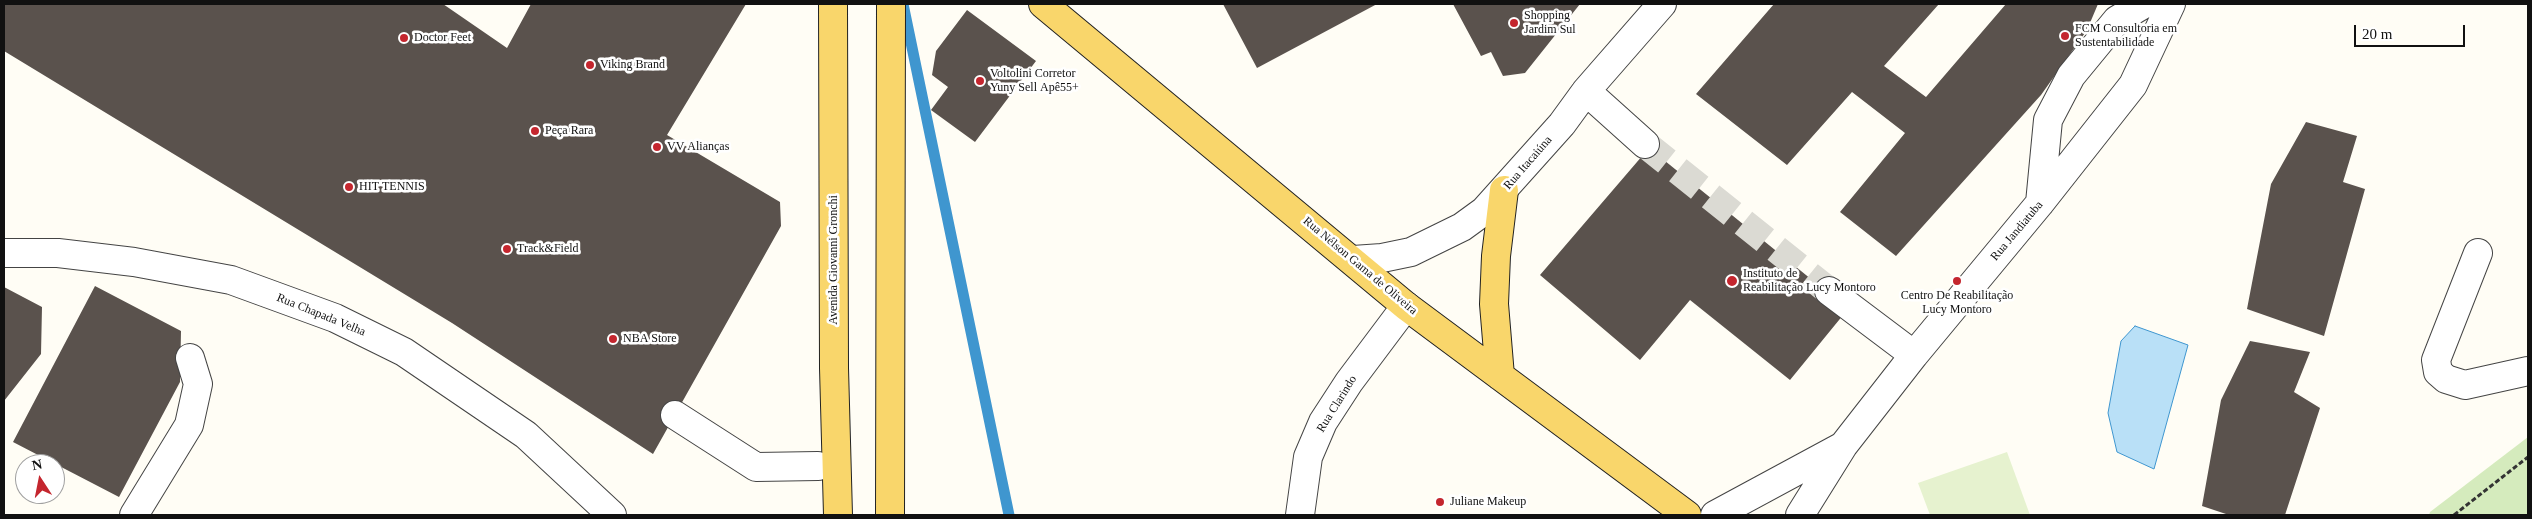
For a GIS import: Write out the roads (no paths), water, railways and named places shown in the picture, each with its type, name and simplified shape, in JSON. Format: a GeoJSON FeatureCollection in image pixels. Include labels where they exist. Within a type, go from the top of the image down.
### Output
{"type":"FeatureCollection","features":[{"type":"Feature","properties":{"kind":"main road","name":"Avenida Giovanni Gronchi"},"geometry":{"type":"LineString","coordinates":[[833,4],[834,368],[838,515]]}},
{"type":"Feature","properties":{"kind":"main road"},"geometry":{"type":"LineString","coordinates":[[890,515],[891,4]]}},
{"type":"Feature","properties":{"kind":"main road","name":"Rua Nélson Gama de Oliveira"},"geometry":{"type":"LineString","coordinates":[[1043,4],[1354,260],[1406,306],[1500,376],[1671,511]]}},
{"type":"Feature","properties":{"kind":"main road"},"geometry":{"type":"LineString","coordinates":[[1500,376],[1494,304],[1496,256],[1504,190]]}},
{"type":"Feature","properties":{"kind":"street","name":"Rua Itacaiúna"},"geometry":{"type":"LineString","coordinates":[[1354,260],[1382,258],[1411,252],[1437,241],[1469,222],[1504,190],[1562,124],[1586,91],[1662,4]]}},
{"type":"Feature","properties":{"kind":"street"},"geometry":{"type":"LineString","coordinates":[[2040,203],[2048,120],[2071,76],[2117,20],[2144,4]]}},
{"type":"Feature","properties":{"kind":"street","name":"Rua Jandiatuba"},"geometry":{"type":"LineString","coordinates":[[1800,515],[1842,446],[1914,355],[2040,203],[2133,85],[2171,4]]}},
{"type":"Feature","properties":{"kind":"street"},"geometry":{"type":"LineString","coordinates":[[1586,91],[1645,144]]}},
{"type":"Feature","properties":{"kind":"street","name":"Rua Chapada Velha"},"geometry":{"type":"LineString","coordinates":[[4,253],[58,253],[134,262],[231,280],[336,318],[404,352],[526,435],[612,515]]}},
{"type":"Feature","properties":{"kind":"street"},"geometry":{"type":"LineString","coordinates":[[2478,253],[2436,360],[2438,372],[2446,379],[2464,385],[2528,370]]}},
{"type":"Feature","properties":{"kind":"street"},"geometry":{"type":"LineString","coordinates":[[1829,291],[1914,355]]}},
{"type":"Feature","properties":{"kind":"street","name":"Rua Clarindo"},"geometry":{"type":"LineString","coordinates":[[1300,515],[1308,457],[1323,422],[1406,306]]}},
{"type":"Feature","properties":{"kind":"street"},"geometry":{"type":"LineString","coordinates":[[134,515],[188,425],[198,384],[190,358]]}},
{"type":"Feature","properties":{"kind":"street"},"geometry":{"type":"LineString","coordinates":[[675,415],[756,467],[818,466]]}},
{"type":"Feature","properties":{"kind":"street","name":"Rua Jandiatuba"},"geometry":{"type":"LineString","coordinates":[[1715,515],[1842,446]]}},
{"type":"Feature","properties":{"kind":"water"},"geometry":{"type":"Polygon","coordinates":[[[2135,326],[2188,345],[2154,469],[2117,452],[2108,413],[2121,341],[2135,326]]]}},
{"type":"Feature","properties":{"kind":"waterway"},"geometry":{"type":"LineString","coordinates":[[903,4],[1009,515]]}},
{"type":"Feature","properties":{"kind":"tunnel"},"geometry":{"type":"LineString","coordinates":[[1645,144],[1829,291]]}},
{"type":"Feature","properties":{"kind":"place","name":"Shopping Jardim Sul"},"geometry":{"type":"Point","coordinates":[1514,23]}},
{"type":"Feature","properties":{"kind":"place","name":"FCM Consultoria em Sustentabilidade"},"geometry":{"type":"Point","coordinates":[2065,36]}},
{"type":"Feature","properties":{"kind":"place","name":"Doctor Feet"},"geometry":{"type":"Point","coordinates":[404,38]}},
{"type":"Feature","properties":{"kind":"place","name":"Viking Brand"},"geometry":{"type":"Point","coordinates":[590,65]}},
{"type":"Feature","properties":{"kind":"place","name":"Voltolini Corretor Yuny Sell Apê55+"},"geometry":{"type":"Point","coordinates":[980,81]}},
{"type":"Feature","properties":{"kind":"place","name":"Peça Rara"},"geometry":{"type":"Point","coordinates":[535,131]}},
{"type":"Feature","properties":{"kind":"place","name":"VV Alianças"},"geometry":{"type":"Point","coordinates":[657,147]}},
{"type":"Feature","properties":{"kind":"place","name":"HIT TENNIS"},"geometry":{"type":"Point","coordinates":[349,187]}},
{"type":"Feature","properties":{"kind":"place","name":"Track&Field"},"geometry":{"type":"Point","coordinates":[507,249]}},
{"type":"Feature","properties":{"kind":"place","name":"Instituto de Reabilitação Lucy Montoro"},"geometry":{"type":"Point","coordinates":[1732,281]}},
{"type":"Feature","properties":{"kind":"place","name":"Centro De Reabilitação Lucy Montoro"},"geometry":{"type":"Point","coordinates":[1957,281]}},
{"type":"Feature","properties":{"kind":"place","name":"NBA Store"},"geometry":{"type":"Point","coordinates":[613,339]}},
{"type":"Feature","properties":{"kind":"place","name":"Juliane Makeup"},"geometry":{"type":"Point","coordinates":[1440,502]}}]}
